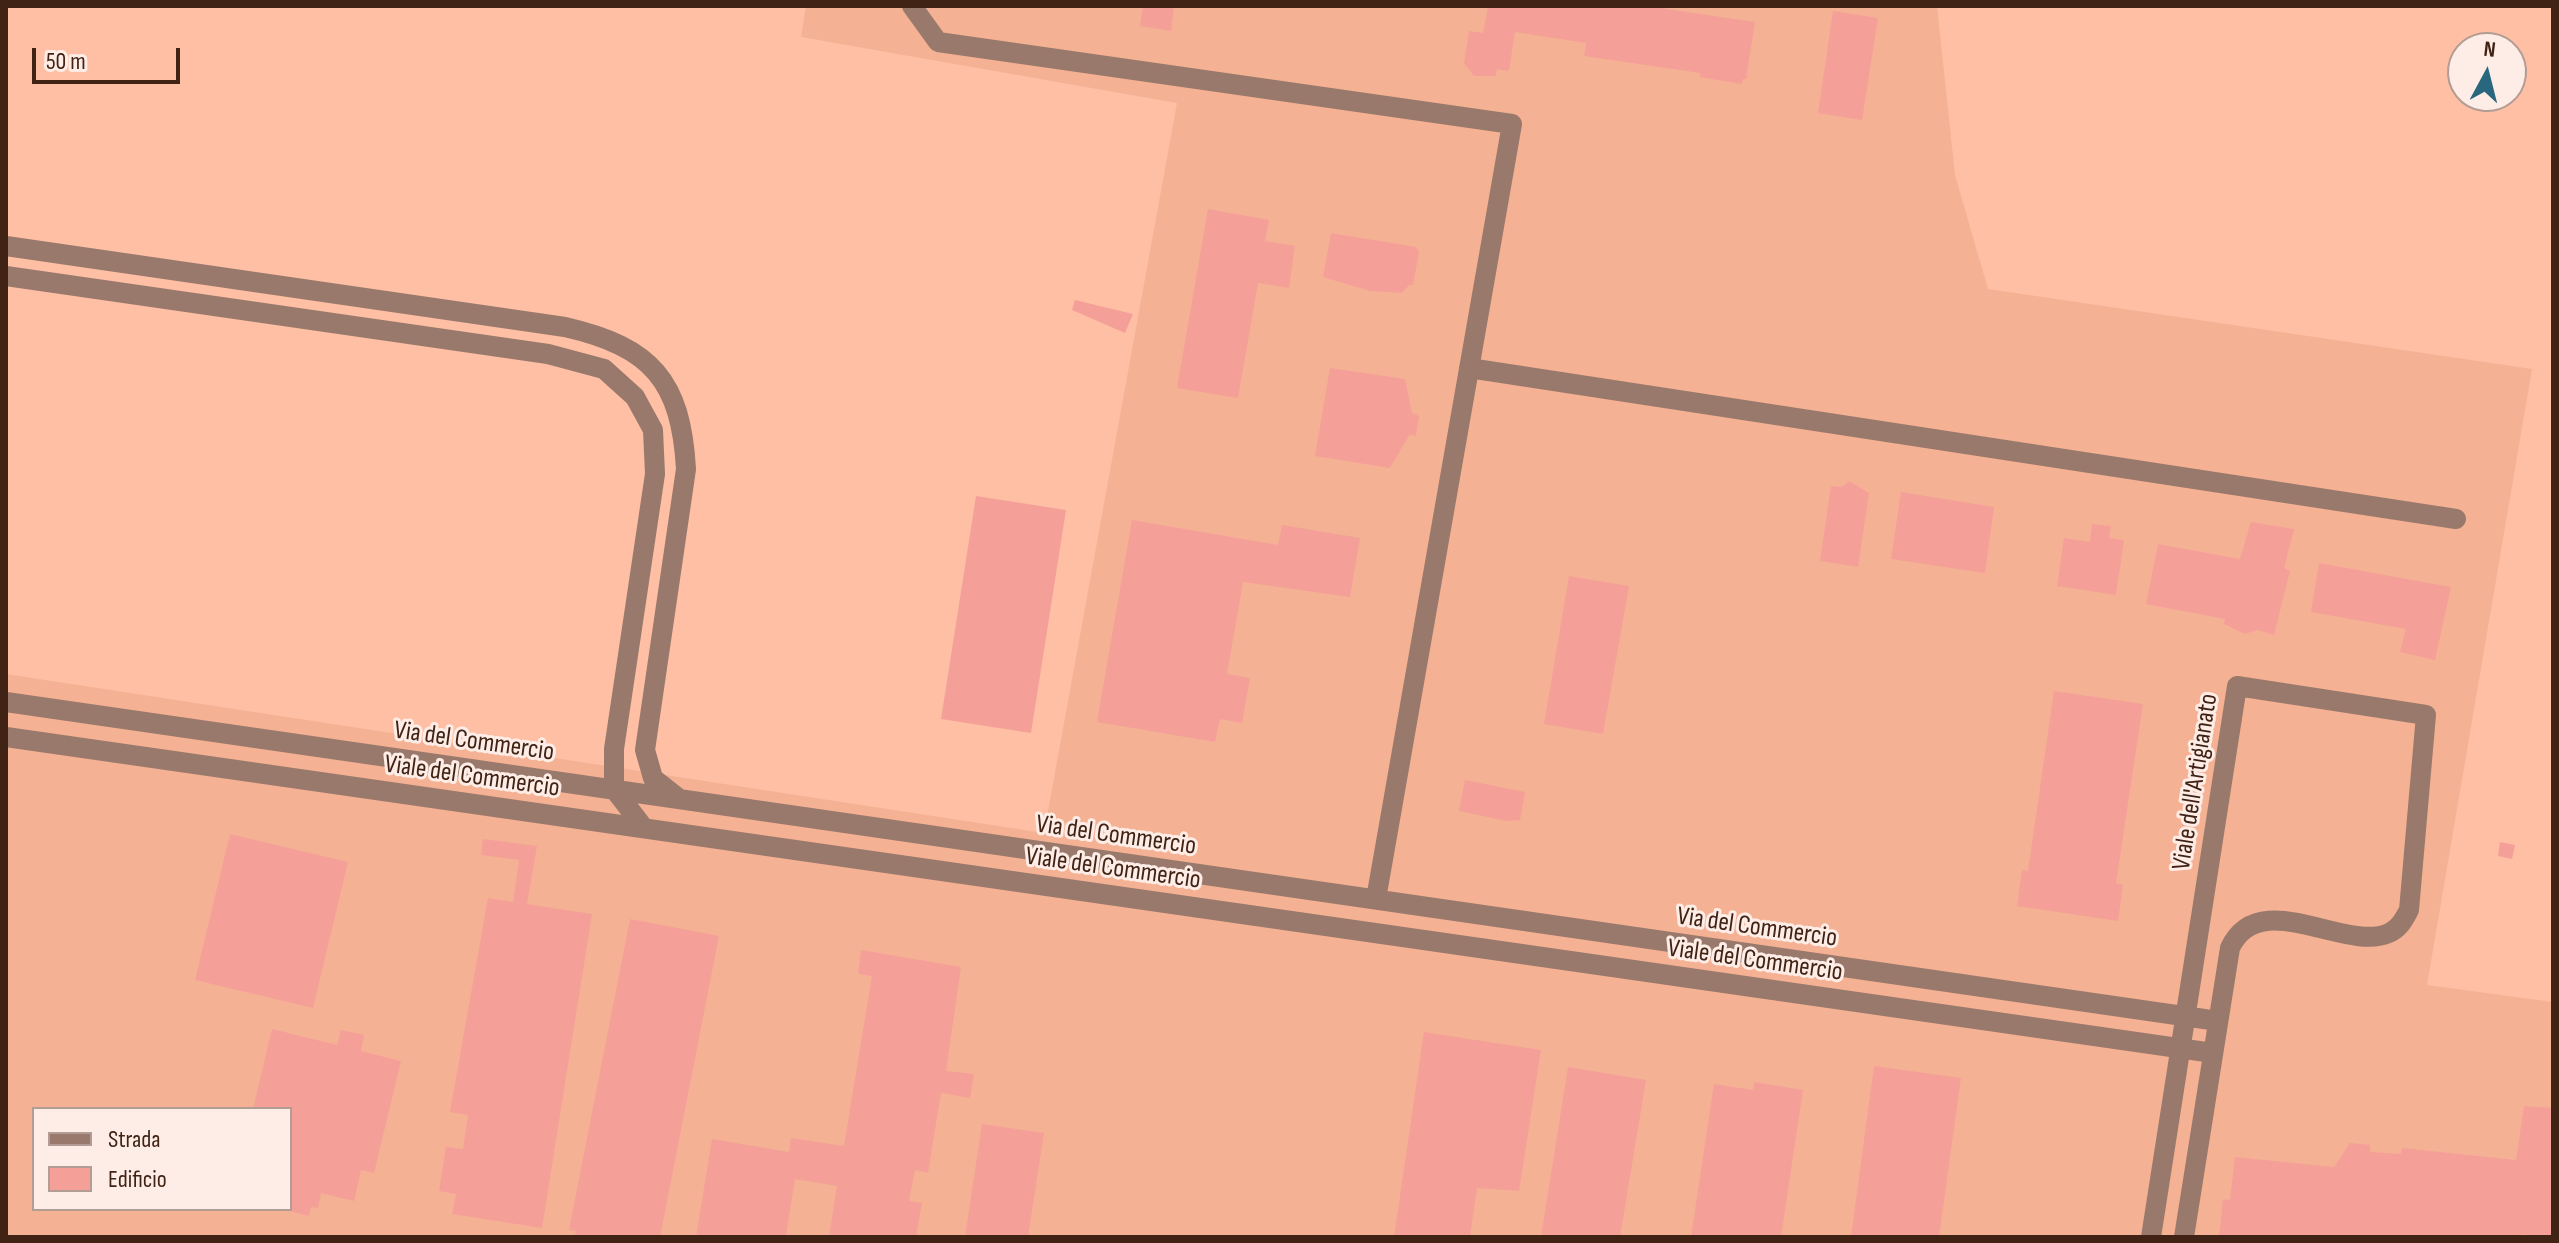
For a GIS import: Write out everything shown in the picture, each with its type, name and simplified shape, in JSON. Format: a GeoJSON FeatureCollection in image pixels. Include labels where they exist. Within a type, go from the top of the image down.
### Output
{"type":"FeatureCollection","features":[{"type":"Feature","properties":{"kind":"street"},"geometry":{"type":"LineString","coordinates":[[912,6],[938,42],[1512,124],[1376,899]]}},
{"type":"Feature","properties":{"kind":"street"},"geometry":{"type":"LineString","coordinates":[[6,246],[565,327],[597,334],[632,350],[667,384],[684,427],[686,469],[645,750],[653,778],[680,799]]}},
{"type":"Feature","properties":{"kind":"street"},"geometry":{"type":"LineString","coordinates":[[6,276],[548,354],[604,369],[635,397],[653,430],[655,474],[614,749],[614,789],[644,828]]}},
{"type":"Feature","properties":{"kind":"street"},"geometry":{"type":"LineString","coordinates":[[1469,368],[2456,519]]}},
{"type":"Feature","properties":{"kind":"street","name":"Viale dell'Artigianato"},"geometry":{"type":"LineString","coordinates":[[2151,1237],[2237,686],[2426,715],[2409,910],[2401,925],[2387,935],[2366,935],[2267,920],[2249,924],[2237,933],[2230,948],[2184,1237]]}},
{"type":"Feature","properties":{"kind":"street","name":"Via del Commercio"},"geometry":{"type":"LineString","coordinates":[[6,702],[2218,1021]]}},
{"type":"Feature","properties":{"kind":"street","name":"Viale del Commercio"},"geometry":{"type":"LineString","coordinates":[[6,737],[2213,1053]]}},
{"type":"Feature","properties":{"kind":"shaded area"},"geometry":{"type":"Polygon","coordinates":[[[806,6],[1937,6],[1955,175],[1988,289],[2532,369],[2427,985],[2553,1002],[2553,1237],[6,1237],[6,674],[1044,833],[1177,103],[801,37],[806,6]]]}},
{"type":"Feature","properties":{"kind":"building"},"geometry":{"type":"Polygon","coordinates":[[[1143,6],[1174,6],[1171,31],[1140,26],[1143,6]]]}},
{"type":"Feature","properties":{"kind":"building"},"geometry":{"type":"Polygon","coordinates":[[[1488,6],[1647,6],[1755,22],[1746,79],[1742,84],[1700,77],[1700,73],[1584,56],[1586,43],[1515,32],[1509,71],[1497,69],[1496,76],[1474,76],[1464,63],[1469,31],[1483,33],[1488,6]]]}},
{"type":"Feature","properties":{"kind":"building"},"geometry":{"type":"Polygon","coordinates":[[[1833,11],[1878,18],[1862,120],[1818,113],[1833,11]]]}},
{"type":"Feature","properties":{"kind":"building"},"geometry":{"type":"Polygon","coordinates":[[[1208,209],[1269,220],[1265,241],[1295,246],[1289,288],[1258,283],[1238,398],[1177,388],[1208,209]]]}},
{"type":"Feature","properties":{"kind":"building"},"geometry":{"type":"Polygon","coordinates":[[[1331,233],[1416,247],[1419,252],[1413,285],[1402,293],[1370,291],[1323,277],[1331,233]]]}},
{"type":"Feature","properties":{"kind":"building"},"geometry":{"type":"Polygon","coordinates":[[[1075,300],[1133,314],[1125,333],[1072,310],[1075,300]]]}},
{"type":"Feature","properties":{"kind":"building"},"geometry":{"type":"Polygon","coordinates":[[[1330,368],[1405,379],[1412,413],[1419,416],[1416,436],[1410,434],[1390,468],[1315,456],[1330,368]]]}},
{"type":"Feature","properties":{"kind":"building"},"geometry":{"type":"Polygon","coordinates":[[[1849,481],[1869,493],[1858,567],[1820,561],[1831,486],[1842,487],[1849,481]]]}},
{"type":"Feature","properties":{"kind":"building"},"geometry":{"type":"Polygon","coordinates":[[[1901,492],[1994,507],[1985,573],[1891,559],[1901,492]]]}},
{"type":"Feature","properties":{"kind":"building"},"geometry":{"type":"Polygon","coordinates":[[[976,496],[1066,510],[1031,733],[941,719],[976,496]]]}},
{"type":"Feature","properties":{"kind":"building"},"geometry":{"type":"Polygon","coordinates":[[[1132,520],[1278,545],[1282,525],[1360,538],[1350,597],[1243,582],[1227,674],[1250,678],[1242,723],[1220,719],[1215,742],[1097,722],[1132,520]]]}},
{"type":"Feature","properties":{"kind":"building"},"geometry":{"type":"Polygon","coordinates":[[[2251,522],[2294,529],[2284,568],[2290,571],[2274,635],[2257,630],[2245,634],[2224,624],[2225,619],[2146,604],[2158,544],[2240,559],[2251,522]]]}},
{"type":"Feature","properties":{"kind":"building"},"geometry":{"type":"Polygon","coordinates":[[[2092,524],[2111,526],[2109,538],[2124,540],[2116,595],[2057,586],[2064,538],[2090,542],[2092,524]]]}},
{"type":"Feature","properties":{"kind":"building"},"geometry":{"type":"Polygon","coordinates":[[[2319,563],[2451,587],[2435,660],[2400,652],[2406,629],[2311,612],[2319,563]]]}},
{"type":"Feature","properties":{"kind":"building"},"geometry":{"type":"Polygon","coordinates":[[[1569,576],[1629,586],[1603,734],[1544,724],[1569,576]]]}},
{"type":"Feature","properties":{"kind":"building"},"geometry":{"type":"Polygon","coordinates":[[[2054,691],[2143,704],[2116,883],[2123,885],[2118,921],[2017,906],[2022,870],[2028,871],[2054,691]]]}},
{"type":"Feature","properties":{"kind":"building"},"geometry":{"type":"Polygon","coordinates":[[[1465,780],[1525,792],[1520,820],[1507,821],[1459,811],[1465,780]]]}},
{"type":"Feature","properties":{"kind":"building"},"geometry":{"type":"Polygon","coordinates":[[[230,834],[348,862],[313,1008],[195,980],[230,834]]]}},
{"type":"Feature","properties":{"kind":"building"},"geometry":{"type":"Polygon","coordinates":[[[483,839],[537,846],[527,904],[592,914],[542,1228],[452,1214],[456,1194],[439,1191],[446,1147],[463,1149],[468,1115],[450,1112],[488,898],[513,902],[519,860],[481,855],[483,839]]]}},
{"type":"Feature","properties":{"kind":"building"},"geometry":{"type":"Polygon","coordinates":[[[2500,842],[2515,845],[2512,859],[2498,856],[2500,842]]]}},
{"type":"Feature","properties":{"kind":"building"},"geometry":{"type":"Polygon","coordinates":[[[630,919],[719,936],[660,1237],[575,1237],[576,1231],[569,1230],[630,919]]]}},
{"type":"Feature","properties":{"kind":"building"},"geometry":{"type":"Polygon","coordinates":[[[861,950],[961,967],[946,1071],[974,1074],[970,1098],[941,1093],[928,1173],[915,1170],[909,1201],[922,1203],[916,1237],[829,1237],[837,1186],[795,1179],[786,1235],[696,1237],[712,1139],[789,1152],[791,1138],[844,1146],[872,976],[858,974],[861,950]]]}},
{"type":"Feature","properties":{"kind":"building"},"geometry":{"type":"Polygon","coordinates":[[[272,1029],[337,1045],[341,1030],[364,1035],[361,1051],[401,1061],[374,1173],[361,1170],[354,1201],[321,1193],[318,1208],[311,1207],[309,1216],[290,1211],[292,1107],[253,1107],[272,1029]]]}},
{"type":"Feature","properties":{"kind":"building"},"geometry":{"type":"Polygon","coordinates":[[[1424,1032],[1541,1050],[1519,1191],[1477,1188],[1470,1237],[1394,1237],[1424,1032]]]}},
{"type":"Feature","properties":{"kind":"building"},"geometry":{"type":"Polygon","coordinates":[[[1874,1066],[1961,1078],[1939,1237],[1851,1237],[1874,1066]]]}},
{"type":"Feature","properties":{"kind":"building"},"geometry":{"type":"Polygon","coordinates":[[[1568,1067],[1646,1080],[1620,1237],[1541,1237],[1568,1067]]]}},
{"type":"Feature","properties":{"kind":"building"},"geometry":{"type":"Polygon","coordinates":[[[1754,1082],[1803,1090],[1781,1237],[1691,1237],[1714,1084],[1753,1090],[1754,1082]]]}},
{"type":"Feature","properties":{"kind":"building"},"geometry":{"type":"Polygon","coordinates":[[[2524,1106],[2553,1108],[2553,1237],[2522,1234],[2521,1237],[2219,1237],[2223,1199],[2230,1200],[2235,1157],[2334,1167],[2350,1143],[2370,1145],[2370,1152],[2401,1154],[2402,1148],[2516,1160],[2524,1106]]]}},
{"type":"Feature","properties":{"kind":"building"},"geometry":{"type":"Polygon","coordinates":[[[982,1124],[1044,1133],[1028,1237],[965,1237],[982,1124]]]}}]}
